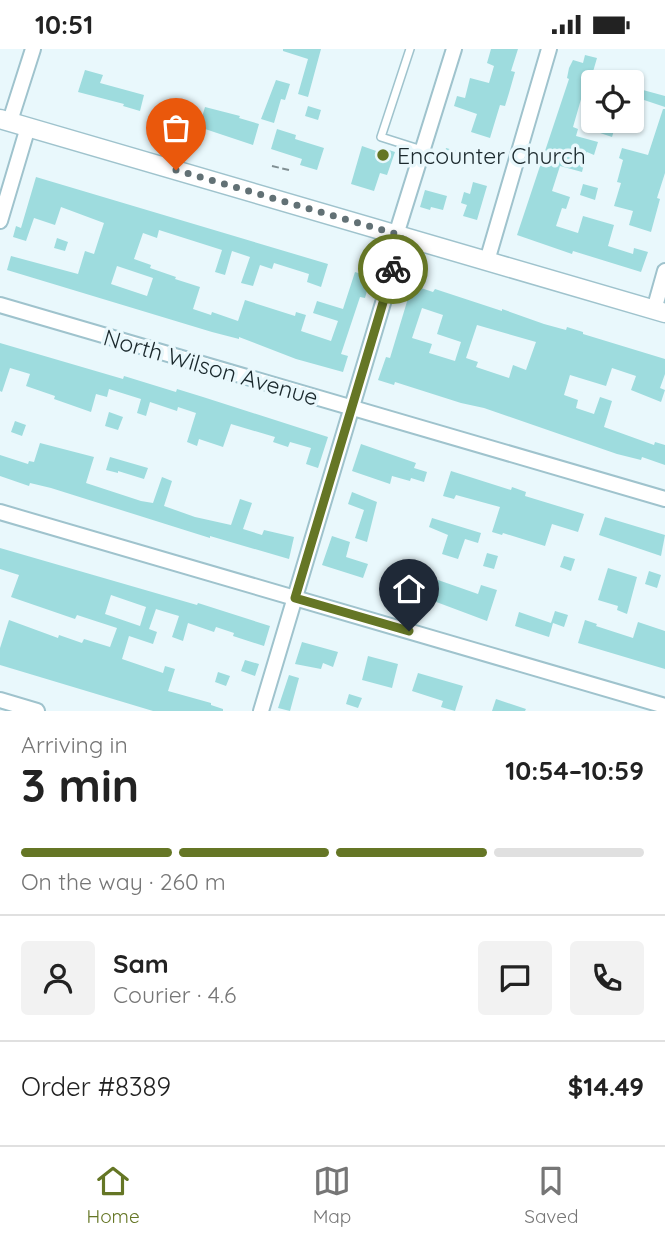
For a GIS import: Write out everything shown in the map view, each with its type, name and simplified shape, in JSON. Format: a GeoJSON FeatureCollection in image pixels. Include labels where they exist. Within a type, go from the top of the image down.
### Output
{"type":"FeatureCollection","features":[{"type":"Feature","properties":{"kind":"street"},"geometry":{"type":"LineString","coordinates":[[33,49],[5,120],[659,311],[665,271]]}},
{"type":"Feature","properties":{"kind":"street"},"geometry":{"type":"LineString","coordinates":[[261,711],[454,49]]}},
{"type":"Feature","properties":{"kind":"street"},"geometry":{"type":"LineString","coordinates":[[487,261],[549,49]]}},
{"type":"Feature","properties":{"kind":"street"},"geometry":{"type":"LineString","coordinates":[[0,221],[28,127]]}},
{"type":"Feature","properties":{"kind":"street","name":"North Wilson Avenue"},"geometry":{"type":"LineString","coordinates":[[0,305],[665,499]]}},
{"type":"Feature","properties":{"kind":"street"},"geometry":{"type":"LineString","coordinates":[[0,512],[665,706]]}},
{"type":"Feature","properties":{"kind":"street"},"geometry":{"type":"LineString","coordinates":[[0,700],[37,711]]}},
{"type":"Feature","properties":{"kind":"lane"},"geometry":{"type":"LineString","coordinates":[[410,49],[381,137],[423,151]]}},
{"type":"Feature","properties":{"kind":"path"},"geometry":{"type":"LineString","coordinates":[[272,166],[289,170]]}},
{"type":"Feature","properties":{"kind":"building"},"geometry":{"type":"Polygon","coordinates":[[[283,49],[321,49],[308,97],[298,94],[308,59],[283,49]]]}},
{"type":"Feature","properties":{"kind":"building"},"geometry":{"type":"Polygon","coordinates":[[[491,49],[518,49],[511,71],[515,72],[505,106],[500,105],[490,138],[471,132],[477,114],[454,106],[457,96],[465,98],[470,78],[489,83],[494,66],[487,63],[491,49]]]}},
{"type":"Feature","properties":{"kind":"building"},"geometry":{"type":"Polygon","coordinates":[[[585,55],[597,58],[594,70],[581,70],[581,99],[573,127],[578,129],[576,136],[598,142],[594,155],[587,152],[582,172],[560,166],[552,191],[570,197],[566,209],[562,208],[556,226],[578,233],[583,216],[614,225],[608,246],[633,254],[634,248],[648,252],[641,272],[573,251],[572,254],[517,235],[569,79],[569,68],[573,60],[583,63],[585,55]]]}},
{"type":"Feature","properties":{"kind":"building"},"geometry":{"type":"Polygon","coordinates":[[[85,70],[103,75],[100,83],[144,95],[140,111],[78,92],[85,70]]]}},
{"type":"Feature","properties":{"kind":"building"},"geometry":{"type":"Polygon","coordinates":[[[276,80],[290,84],[285,100],[281,99],[274,123],[261,119],[276,80]]]}},
{"type":"Feature","properties":{"kind":"building"},"geometry":{"type":"Polygon","coordinates":[[[644,90],[665,96],[665,107],[644,100],[644,90]]]}},
{"type":"Feature","properties":{"kind":"building"},"geometry":{"type":"Polygon","coordinates":[[[308,106],[321,110],[318,120],[305,116],[308,106]]]}},
{"type":"Feature","properties":{"kind":"building"},"geometry":{"type":"Polygon","coordinates":[[[205,107],[259,124],[253,145],[199,127],[205,107]]]}},
{"type":"Feature","properties":{"kind":"building"},"geometry":{"type":"Polygon","coordinates":[[[663,109],[665,173],[651,232],[629,225],[633,211],[614,206],[621,183],[617,182],[623,160],[619,158],[622,148],[648,155],[663,109]]]}},
{"type":"Feature","properties":{"kind":"building"},"geometry":{"type":"Polygon","coordinates":[[[277,129],[296,135],[295,139],[324,148],[317,170],[300,165],[302,159],[271,149],[277,129]]]}},
{"type":"Feature","properties":{"kind":"building"},"geometry":{"type":"Polygon","coordinates":[[[362,146],[382,153],[383,148],[395,152],[387,175],[380,173],[374,191],[351,184],[362,146]]]}},
{"type":"Feature","properties":{"kind":"building"},"geometry":{"type":"Polygon","coordinates":[[[446,148],[460,152],[456,165],[443,161],[446,148]]]}},
{"type":"Feature","properties":{"kind":"building"},"geometry":{"type":"Polygon","coordinates":[[[36,177],[328,264],[321,287],[307,282],[309,274],[274,263],[272,269],[260,265],[253,286],[241,283],[250,257],[232,251],[225,275],[215,272],[222,250],[159,230],[157,238],[143,233],[134,259],[176,277],[175,279],[200,287],[193,309],[238,321],[245,300],[295,316],[296,312],[306,315],[301,331],[331,341],[338,321],[313,313],[317,301],[343,309],[355,272],[371,277],[365,298],[360,297],[341,354],[348,356],[343,372],[296,359],[239,337],[212,332],[7,270],[11,256],[78,274],[85,251],[94,254],[104,223],[61,207],[55,225],[34,218],[26,241],[13,237],[16,226],[21,228],[36,177]],[[117,266],[111,284],[147,296],[153,278],[117,266]]]}},
{"type":"Feature","properties":{"kind":"building"},"geometry":{"type":"Polygon","coordinates":[[[473,182],[487,186],[477,220],[463,216],[467,205],[461,203],[464,192],[470,194],[473,182]]]}},
{"type":"Feature","properties":{"kind":"building"},"geometry":{"type":"Polygon","coordinates":[[[583,184],[598,188],[595,200],[580,195],[583,184]]]}},
{"type":"Feature","properties":{"kind":"building"},"geometry":{"type":"Polygon","coordinates":[[[425,190],[447,196],[443,210],[420,207],[425,190]]]}},
{"type":"Feature","properties":{"kind":"building"},"geometry":{"type":"Polygon","coordinates":[[[57,238],[68,242],[65,251],[54,248],[57,238]]]}},
{"type":"Feature","properties":{"kind":"building"},"geometry":{"type":"Polygon","coordinates":[[[412,285],[433,292],[435,289],[566,330],[567,327],[665,359],[665,374],[660,388],[665,390],[661,402],[631,390],[636,376],[612,368],[606,386],[570,375],[564,395],[578,400],[576,408],[594,414],[600,397],[612,401],[604,427],[654,445],[655,442],[665,445],[665,465],[642,457],[641,460],[617,454],[484,408],[395,382],[394,385],[378,380],[386,357],[390,358],[412,285]],[[422,308],[412,338],[432,344],[429,353],[455,361],[461,342],[437,334],[443,315],[422,308]],[[477,325],[466,358],[478,362],[476,367],[509,378],[513,365],[526,370],[536,342],[477,325]]]}},
{"type":"Feature","properties":{"kind":"building"},"geometry":{"type":"Polygon","coordinates":[[[0,343],[123,379],[124,376],[176,392],[177,389],[328,437],[318,468],[306,464],[311,448],[290,442],[288,447],[273,442],[275,437],[231,424],[223,447],[199,439],[197,446],[187,442],[196,413],[178,407],[177,411],[150,402],[146,416],[137,413],[141,399],[109,389],[107,397],[96,394],[91,412],[26,386],[30,374],[10,368],[2,392],[0,343]]]}},
{"type":"Feature","properties":{"kind":"building"},"geometry":{"type":"Polygon","coordinates":[[[109,412],[123,417],[118,430],[105,426],[109,412]]]}},
{"type":"Feature","properties":{"kind":"building"},"geometry":{"type":"Polygon","coordinates":[[[15,421],[26,425],[22,436],[11,432],[15,421]]]}},
{"type":"Feature","properties":{"kind":"building"},"geometry":{"type":"Polygon","coordinates":[[[40,443],[94,457],[86,483],[141,501],[153,503],[162,477],[172,481],[164,506],[195,517],[231,525],[240,499],[252,503],[243,529],[262,535],[264,530],[294,537],[289,559],[210,538],[51,488],[30,483],[29,486],[0,476],[0,455],[28,464],[29,461],[34,462],[40,443]]]}},
{"type":"Feature","properties":{"kind":"building"},"geometry":{"type":"Polygon","coordinates":[[[361,444],[416,463],[414,468],[427,472],[424,482],[392,476],[390,484],[352,471],[361,444]]]}},
{"type":"Feature","properties":{"kind":"building"},"geometry":{"type":"Polygon","coordinates":[[[110,457],[148,468],[144,479],[106,470],[110,457]]]}},
{"type":"Feature","properties":{"kind":"building"},"geometry":{"type":"Polygon","coordinates":[[[451,471],[511,490],[512,487],[526,492],[525,496],[584,514],[578,532],[552,524],[545,546],[492,532],[500,507],[456,495],[454,499],[443,496],[451,471]]]}},
{"type":"Feature","properties":{"kind":"building"},"geometry":{"type":"Polygon","coordinates":[[[352,492],[377,502],[367,542],[355,538],[364,510],[348,504],[352,492]]]}},
{"type":"Feature","properties":{"kind":"building"},"geometry":{"type":"Polygon","coordinates":[[[605,517],[665,535],[661,556],[599,535],[605,517]]]}},
{"type":"Feature","properties":{"kind":"building"},"geometry":{"type":"Polygon","coordinates":[[[432,518],[481,533],[478,543],[465,539],[458,559],[442,554],[448,535],[429,527],[432,518]]]}},
{"type":"Feature","properties":{"kind":"building"},"geometry":{"type":"Polygon","coordinates":[[[332,536],[350,542],[346,557],[368,564],[363,578],[322,565],[332,536]]]}},
{"type":"Feature","properties":{"kind":"building"},"geometry":{"type":"Polygon","coordinates":[[[0,548],[197,605],[198,603],[270,626],[264,646],[233,636],[234,633],[216,627],[214,632],[188,623],[183,641],[172,637],[179,616],[156,609],[149,629],[157,632],[153,644],[129,636],[122,659],[163,673],[165,666],[175,669],[168,691],[211,703],[223,711],[153,711],[0,665],[0,648],[9,620],[58,638],[59,635],[82,643],[84,639],[110,647],[117,628],[77,615],[75,619],[11,597],[19,575],[0,569],[0,548]],[[111,595],[105,614],[140,626],[146,607],[111,595]]]}},
{"type":"Feature","properties":{"kind":"building"},"geometry":{"type":"Polygon","coordinates":[[[487,553],[498,556],[494,569],[483,566],[487,553]]]}},
{"type":"Feature","properties":{"kind":"building"},"geometry":{"type":"Polygon","coordinates":[[[564,556],[575,559],[571,571],[560,567],[564,556]]]}},
{"type":"Feature","properties":{"kind":"building"},"geometry":{"type":"Polygon","coordinates":[[[395,562],[414,568],[416,562],[426,565],[422,580],[407,576],[403,591],[388,586],[395,562]]]}},
{"type":"Feature","properties":{"kind":"building"},"geometry":{"type":"Polygon","coordinates":[[[608,568],[637,577],[627,614],[617,610],[618,606],[598,600],[608,568]]]}},
{"type":"Feature","properties":{"kind":"building"},"geometry":{"type":"Polygon","coordinates":[[[649,571],[661,575],[657,588],[645,584],[649,571]]]}},
{"type":"Feature","properties":{"kind":"building"},"geometry":{"type":"Polygon","coordinates":[[[438,580],[478,594],[481,585],[497,590],[487,621],[431,600],[438,580]]]}},
{"type":"Feature","properties":{"kind":"building"},"geometry":{"type":"Polygon","coordinates":[[[555,611],[568,615],[564,627],[553,623],[549,637],[515,626],[519,612],[551,623],[555,611]]]}},
{"type":"Feature","properties":{"kind":"building"},"geometry":{"type":"Polygon","coordinates":[[[585,620],[633,638],[638,622],[665,631],[665,669],[578,643],[585,620]]]}},
{"type":"Feature","properties":{"kind":"building"},"geometry":{"type":"Polygon","coordinates":[[[302,642],[338,652],[333,667],[323,663],[321,669],[295,664],[302,642]]]}},
{"type":"Feature","properties":{"kind":"building"},"geometry":{"type":"Polygon","coordinates":[[[368,656],[398,664],[392,688],[362,680],[368,656]]]}},
{"type":"Feature","properties":{"kind":"building"},"geometry":{"type":"Polygon","coordinates":[[[245,660],[259,664],[255,676],[241,671],[245,660]]]}},
{"type":"Feature","properties":{"kind":"building"},"geometry":{"type":"Polygon","coordinates":[[[218,672],[230,676],[226,686],[215,682],[218,672]]]}},
{"type":"Feature","properties":{"kind":"building"},"geometry":{"type":"Polygon","coordinates":[[[418,673],[463,686],[455,711],[441,707],[443,701],[412,691],[418,673]]]}},
{"type":"Feature","properties":{"kind":"building"},"geometry":{"type":"Polygon","coordinates":[[[289,675],[299,678],[290,711],[278,708],[289,675]]]}},
{"type":"Feature","properties":{"kind":"building"},"geometry":{"type":"Polygon","coordinates":[[[349,694],[362,698],[358,708],[346,704],[349,694]]]}},
{"type":"Feature","properties":{"kind":"building"},"geometry":{"type":"Polygon","coordinates":[[[496,699],[526,709],[492,711],[496,699]]]}},
{"type":"Feature","properties":{"kind":"way so far"},"geometry":{"type":"LineString","coordinates":[[176,170],[403,236],[393,269]]}},
{"type":"Feature","properties":{"kind":"place","name":"Encounter Church"},"geometry":{"type":"Point","coordinates":[383,155]}},
{"type":"Feature","properties":{"kind":"route"},"geometry":{"type":"LineString","coordinates":[[393,269],[295,598],[409,631]]}}]}
